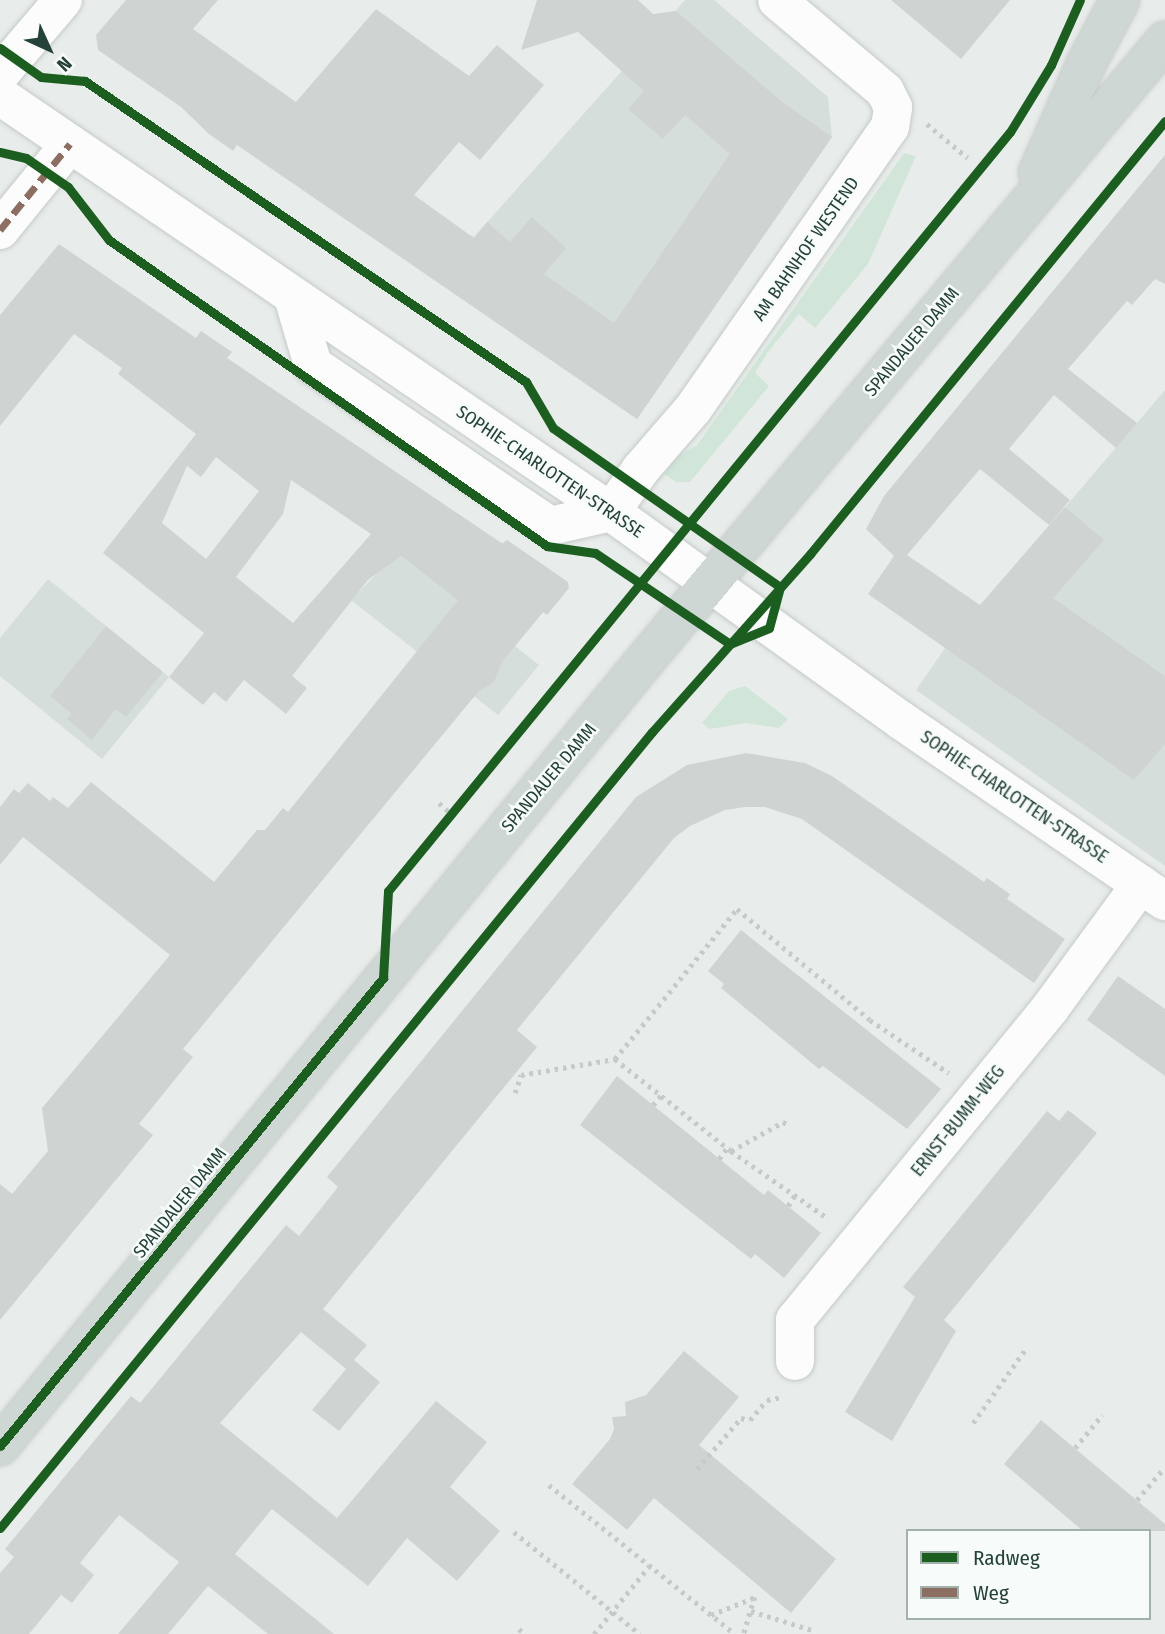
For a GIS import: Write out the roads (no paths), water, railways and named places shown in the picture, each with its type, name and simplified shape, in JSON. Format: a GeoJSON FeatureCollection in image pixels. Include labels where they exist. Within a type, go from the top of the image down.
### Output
{"type":"FeatureCollection","features":[{"type":"Feature","properties":{"kind":"main road","name":"SPANDAUER DAMM"},"geometry":{"type":"LineString","coordinates":[[1021,210],[1086,64],[1120,0]]}},
{"type":"Feature","properties":{"kind":"main road","name":"SPANDAUER DAMM"},"geometry":{"type":"LineString","coordinates":[[0,1446],[709,584],[1165,41]]}},
{"type":"Feature","properties":{"kind":"street"},"geometry":{"type":"LineString","coordinates":[[0,74],[63,0]]}},
{"type":"Feature","properties":{"kind":"street","name":"AM BAHNHOF WESTEND"},"geometry":{"type":"LineString","coordinates":[[611,512],[641,469],[693,409],[890,127],[893,107],[885,90],[777,0]]}},
{"type":"Feature","properties":{"kind":"street","name":"SOPHIE-CHARLOTTEN-STRASSE"},"geometry":{"type":"LineString","coordinates":[[0,96],[611,512],[709,584],[1153,892]]}},
{"type":"Feature","properties":{"kind":"street"},"geometry":{"type":"LineString","coordinates":[[1,228],[70,144]]}},
{"type":"Feature","properties":{"kind":"street","name":"ERNST-BUMM-WEG"},"geometry":{"type":"LineString","coordinates":[[790,1379],[795,1320],[1051,1007],[1153,892]]}}]}
